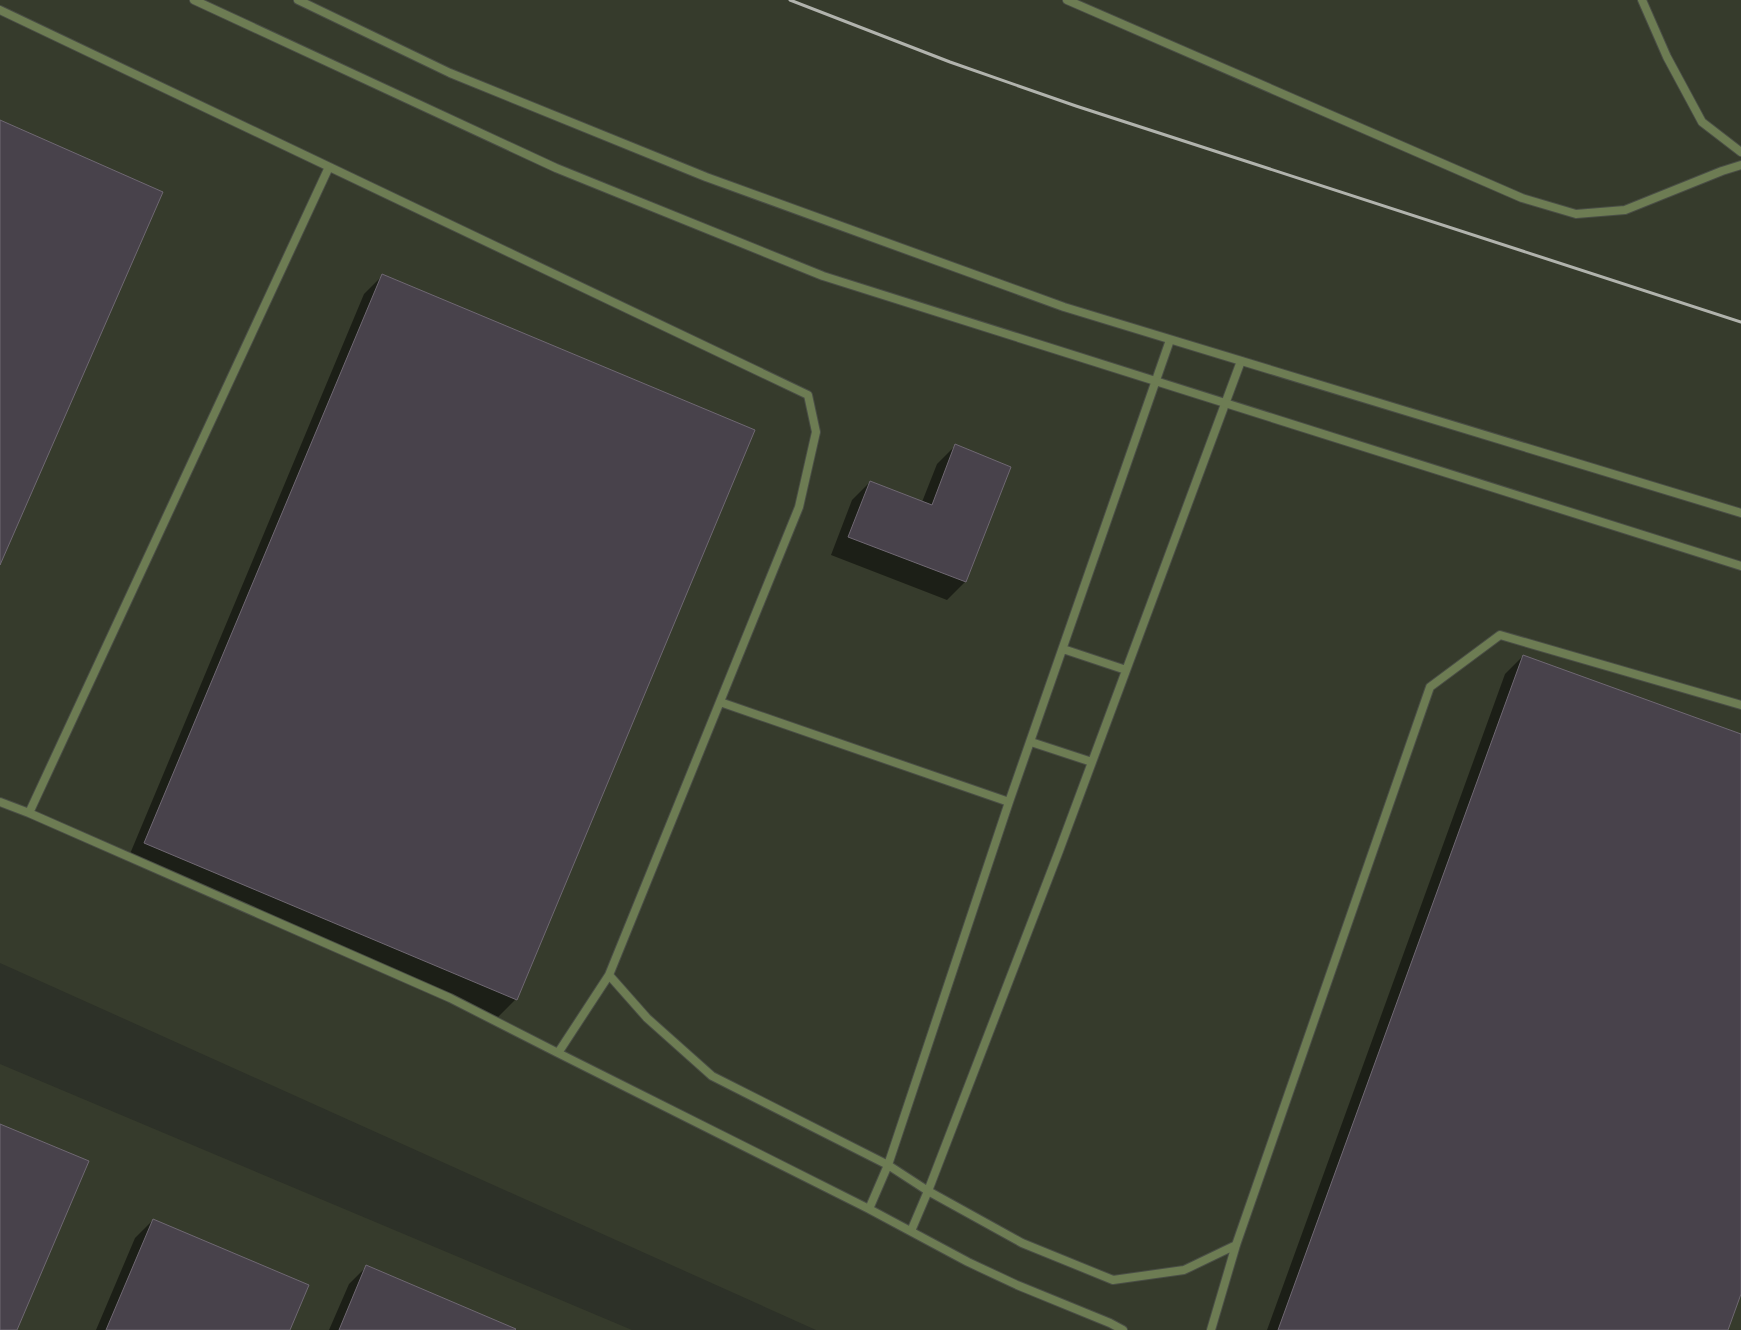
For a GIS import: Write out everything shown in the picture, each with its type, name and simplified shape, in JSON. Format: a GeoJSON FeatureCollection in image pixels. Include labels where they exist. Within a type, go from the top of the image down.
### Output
{"type":"FeatureCollection","features":[{"type":"Feature","properties":{"kind":"street"},"geometry":{"type":"LineString","coordinates":[[194,0],[556,168],[823,276],[1741,566]]}},
{"type":"Feature","properties":{"kind":"street"},"geometry":{"type":"LineString","coordinates":[[298,0],[450,73],[706,177],[1064,307],[1741,513]]}},
{"type":"Feature","properties":{"kind":"street"},"geometry":{"type":"LineString","coordinates":[[1067,0],[1522,198],[1576,214],[1625,210],[1722,171],[1741,165]]}},
{"type":"Feature","properties":{"kind":"street"},"geometry":{"type":"LineString","coordinates":[[1642,0],[1667,57],[1702,122],[1741,152]]}},
{"type":"Feature","properties":{"kind":"street"},"geometry":{"type":"LineString","coordinates":[[0,10],[808,395],[816,432],[799,507],[609,975],[558,1053]]}},
{"type":"Feature","properties":{"kind":"street"},"geometry":{"type":"LineString","coordinates":[[28,813],[329,167]]}},
{"type":"Feature","properties":{"kind":"street"},"geometry":{"type":"LineString","coordinates":[[869,1209],[888,1165],[1009,802],[1170,340]]}},
{"type":"Feature","properties":{"kind":"street"},"geometry":{"type":"LineString","coordinates":[[911,1231],[928,1191],[1092,762],[1241,361]]}},
{"type":"Feature","properties":{"kind":"street"},"geometry":{"type":"LineString","coordinates":[[1211,1330],[1236,1245],[1430,686],[1500,635],[1741,705]]}},
{"type":"Feature","properties":{"kind":"street"},"geometry":{"type":"LineString","coordinates":[[1063,649],[1126,670]]}},
{"type":"Feature","properties":{"kind":"street"},"geometry":{"type":"LineString","coordinates":[[720,702],[1009,802]]}},
{"type":"Feature","properties":{"kind":"street"},"geometry":{"type":"LineString","coordinates":[[1031,742],[1092,762]]}},
{"type":"Feature","properties":{"kind":"street"},"geometry":{"type":"LineString","coordinates":[[0,802],[450,998],[1017,1285],[1110,1323],[1123,1330]]}},
{"type":"Feature","properties":{"kind":"street"},"geometry":{"type":"LineString","coordinates":[[609,975],[648,1018],[712,1076],[888,1165],[928,1191],[1022,1243],[1112,1280],[1184,1270],[1236,1245]]}},
{"type":"Feature","properties":{"kind":"shaded area"},"geometry":{"type":"Polygon","coordinates":[[[0,0],[1741,0],[1741,1330],[816,1330],[0,963],[0,0]]]}},
{"type":"Feature","properties":{"kind":"shaded area"},"geometry":{"type":"Polygon","coordinates":[[[0,1064],[632,1330],[0,1330],[0,1064]]]}},
{"type":"Feature","properties":{"kind":"building"},"geometry":{"type":"Polygon","coordinates":[[[0,120],[163,192],[0,565],[0,120]]]}},
{"type":"Feature","properties":{"kind":"building"},"geometry":{"type":"Polygon","coordinates":[[[382,274],[755,430],[517,1000],[144,843],[382,274]]]}},
{"type":"Feature","properties":{"kind":"building"},"geometry":{"type":"Polygon","coordinates":[[[955,444],[1011,467],[966,582],[848,537],[870,481],[932,505],[955,444]]]}},
{"type":"Feature","properties":{"kind":"building"},"geometry":{"type":"Polygon","coordinates":[[[1523,655],[1741,734],[1741,1294],[1728,1330],[1278,1330],[1523,655]]]}},
{"type":"Feature","properties":{"kind":"building"},"geometry":{"type":"Polygon","coordinates":[[[0,1124],[89,1161],[17,1330],[0,1330],[0,1124]]]}},
{"type":"Feature","properties":{"kind":"building"},"geometry":{"type":"Polygon","coordinates":[[[153,1219],[309,1285],[290,1330],[106,1330],[153,1219]]]}},
{"type":"Feature","properties":{"kind":"building"},"geometry":{"type":"Polygon","coordinates":[[[366,1265],[516,1329],[339,1330],[366,1265]]]}},
{"type":"Feature","properties":{"kind":"railway"},"geometry":{"type":"LineString","coordinates":[[790,0],[950,62],[1076,106],[1741,322]]}}]}
